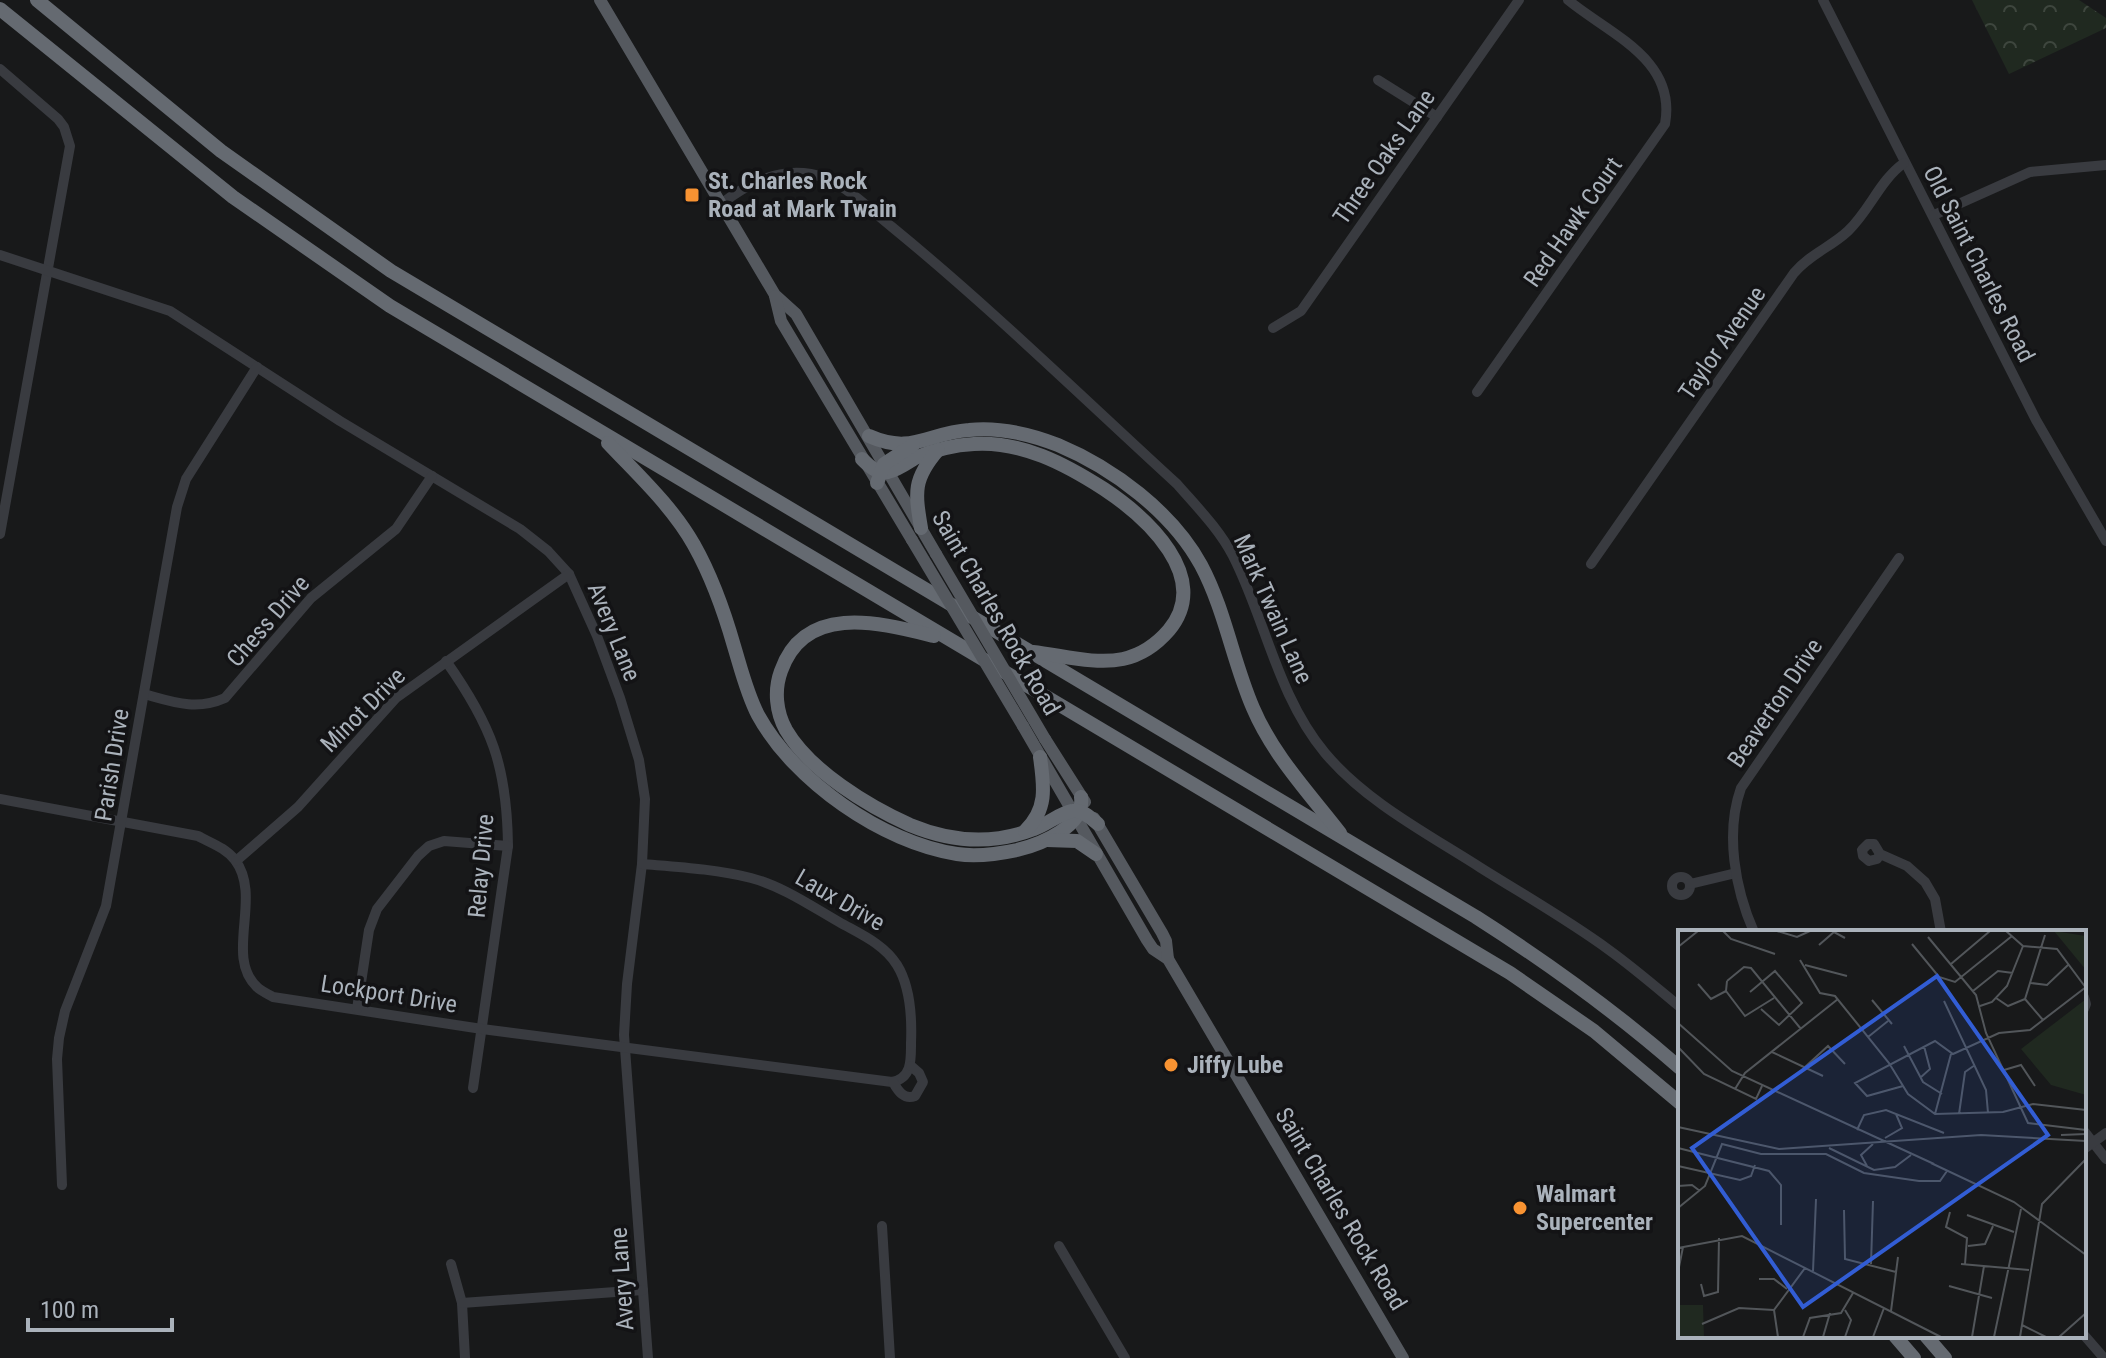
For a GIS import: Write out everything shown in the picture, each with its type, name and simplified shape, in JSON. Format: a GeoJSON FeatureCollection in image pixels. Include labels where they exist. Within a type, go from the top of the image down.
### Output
{"type":"FeatureCollection","features":[{"type":"Feature","properties":{"kind":"highway"},"geometry":{"type":"LineString","coordinates":[[37,0],[221,151],[391,271],[1476,917],[1605,1005],[1678,1066]]}},
{"type":"Feature","properties":{"kind":"highway"},"geometry":{"type":"LineString","coordinates":[[0,9],[154,136],[275,229],[390,306],[1510,973],[1594,1031],[1678,1101]]}},
{"type":"Feature","properties":{"kind":"highway"},"geometry":{"type":"LineString","coordinates":[[869,436],[894,445],[917,443],[968,430],[1012,432],[1034,437],[1090,461],[1116,478],[1165,519],[1200,565],[1253,710],[1269,740],[1345,840]]}},
{"type":"Feature","properties":{"kind":"highway"},"geometry":{"type":"LineString","coordinates":[[597,431],[658,497],[692,542],[718,596],[757,713],[770,735],[806,775],[860,815],[926,847],[960,855],[981,855],[1024,848],[1043,841],[1077,841],[1096,854]]}},
{"type":"Feature","properties":{"kind":"highway"},"geometry":{"type":"LineString","coordinates":[[882,473],[917,443]]}},
{"type":"Feature","properties":{"kind":"highway"},"geometry":{"type":"LineString","coordinates":[[882,473],[938,450],[967,444],[997,444],[1029,451],[1081,475],[1133,511],[1172,554],[1183,585],[1181,605],[1173,625],[1159,641],[1141,653],[1123,659],[1105,660],[1028,651]]}},
{"type":"Feature","properties":{"kind":"highway"},"geometry":{"type":"LineString","coordinates":[[917,534],[917,482],[926,463],[938,450]]}},
{"type":"Feature","properties":{"kind":"highway"},"geometry":{"type":"LineString","coordinates":[[862,459],[882,473]]}},
{"type":"Feature","properties":{"kind":"highway"},"geometry":{"type":"LineString","coordinates":[[948,639],[863,621],[817,630],[784,662],[777,692],[781,719],[799,746],[833,779],[891,816],[930,832],[957,839],[990,840],[1022,834],[1077,810]]}},
{"type":"Feature","properties":{"kind":"highway"},"geometry":{"type":"LineString","coordinates":[[1022,834],[1034,822],[1042,806],[1044,795],[1040,757]]}},
{"type":"Feature","properties":{"kind":"highway"},"geometry":{"type":"LineString","coordinates":[[1043,841],[1077,810]]}},
{"type":"Feature","properties":{"kind":"highway"},"geometry":{"type":"LineString","coordinates":[[1077,810],[1098,824]]}},
{"type":"Feature","properties":{"kind":"highway"},"geometry":{"type":"LineString","coordinates":[[1897,1338],[1914,1358]]}},
{"type":"Feature","properties":{"kind":"highway"},"geometry":{"type":"LineString","coordinates":[[1928,1338],[1945,1358]]}},
{"type":"Feature","properties":{"kind":"main road","name":"Saint Charles Rock Road"},"geometry":{"type":"LineString","coordinates":[[600,0],[775,295],[796,314],[869,436],[882,473],[1040,757],[1077,810]]}},
{"type":"Feature","properties":{"kind":"main road","name":"Saint Charles Rock Road"},"geometry":{"type":"LineString","coordinates":[[775,295],[781,321],[862,459]]}},
{"type":"Feature","properties":{"kind":"main road","name":"Saint Charles Rock Road"},"geometry":{"type":"LineString","coordinates":[[917,534],[936,554],[1045,739],[1096,854],[1153,949],[1168,959]]}},
{"type":"Feature","properties":{"kind":"main road","name":"Saint Charles Rock Road"},"geometry":{"type":"LineString","coordinates":[[1098,824],[1162,933],[1168,959],[1403,1358]]}},
{"type":"Feature","properties":{"kind":"street","name":"Three Oaks Lane"},"geometry":{"type":"LineString","coordinates":[[1273,328],[1301,311],[1519,0]]}},
{"type":"Feature","properties":{"kind":"street","name":"Red Hawk Court"},"geometry":{"type":"LineString","coordinates":[[1477,392],[1665,124],[1663,84],[1652,66],[1640,52],[1568,0]]}},
{"type":"Feature","properties":{"kind":"street","name":"Old Saint Charles Road"},"geometry":{"type":"LineString","coordinates":[[1823,0],[2036,420],[2106,541]]}},
{"type":"Feature","properties":{"kind":"street"},"geometry":{"type":"LineString","coordinates":[[0,69],[58,119],[69,137],[70,146],[0,534]]}},
{"type":"Feature","properties":{"kind":"street"},"geometry":{"type":"LineString","coordinates":[[1378,80],[1437,117]]}},
{"type":"Feature","properties":{"kind":"street","name":"Taylor Avenue"},"geometry":{"type":"LineString","coordinates":[[1591,564],[1794,273],[1813,254],[1846,233],[1892,172],[1904,163]]}},
{"type":"Feature","properties":{"kind":"street"},"geometry":{"type":"LineString","coordinates":[[1934,215],[2030,172],[2106,165]]}},
{"type":"Feature","properties":{"kind":"street","name":"Mark Twain Lane"},"geometry":{"type":"LineString","coordinates":[[721,204],[761,179],[788,173],[811,174],[846,191],[914,245],[1177,484],[1211,523],[1232,553],[1248,587],[1282,683],[1300,717],[1325,753],[1357,785],[1609,950],[1678,1005]]}},
{"type":"Feature","properties":{"kind":"street","name":"Avery Lane"},"geometry":{"type":"LineString","coordinates":[[0,255],[170,311],[340,421],[520,529],[548,551],[569,574],[597,636],[639,760],[645,799],[642,864],[627,984],[625,1047],[648,1358]]}},
{"type":"Feature","properties":{"kind":"street","name":"Parish Drive"},"geometry":{"type":"LineString","coordinates":[[62,1185],[57,1059],[59,1038],[65,1011],[106,906],[177,507],[186,479],[257,367]]}},
{"type":"Feature","properties":{"kind":"street","name":"Chess Drive"},"geometry":{"type":"LineString","coordinates":[[144,694],[189,706],[210,705],[225,698],[311,598],[396,529],[432,476]]}},
{"type":"Feature","properties":{"kind":"street","name":"Beaverton Drive"},"geometry":{"type":"LineString","coordinates":[[1753,930],[1736,873],[1734,820],[1741,788],[1899,558]]}},
{"type":"Feature","properties":{"kind":"street","name":"Minot Drive"},"geometry":{"type":"LineString","coordinates":[[236,861],[298,807],[396,698],[569,574]]}},
{"type":"Feature","properties":{"kind":"street","name":"Relay Drive"},"geometry":{"type":"LineString","coordinates":[[446,661],[479,709],[499,761],[507,807],[508,846],[473,1088]]}},
{"type":"Feature","properties":{"kind":"street"},"geometry":{"type":"LineString","coordinates":[[0,799],[198,836],[222,848],[236,861]]}},
{"type":"Feature","properties":{"kind":"street"},"geometry":{"type":"LineString","coordinates":[[357,1009],[369,930],[377,909],[418,856],[429,846],[444,841],[508,846]]}},
{"type":"Feature","properties":{"kind":"street"},"geometry":{"type":"LineString","coordinates":[[1880,854],[1907,866],[1925,882],[1935,899],[1941,930]]}},
{"type":"Feature","properties":{"kind":"street","name":"Lockport Drive"},"geometry":{"type":"LineString","coordinates":[[236,861],[245,884],[247,910],[243,957],[247,974],[257,987],[273,997],[482,1029],[893,1082],[902,1095],[909,1098],[915,1096],[923,1082],[911,1066]]}},
{"type":"Feature","properties":{"kind":"street","name":"Laux Drive"},"geometry":{"type":"LineString","coordinates":[[642,864],[752,878],[777,888],[888,951],[900,969],[907,989],[912,1037],[911,1066]]}},
{"type":"Feature","properties":{"kind":"street"},"geometry":{"type":"LineString","coordinates":[[1690,884],[1736,873]]}},
{"type":"Feature","properties":{"kind":"street"},"geometry":{"type":"LineString","coordinates":[[893,1082],[904,1076],[911,1066]]}},
{"type":"Feature","properties":{"kind":"street"},"geometry":{"type":"LineString","coordinates":[[2106,1133],[2088,1146],[2106,1159]]}},
{"type":"Feature","properties":{"kind":"street"},"geometry":{"type":"LineString","coordinates":[[882,1226],[890,1358]]}},
{"type":"Feature","properties":{"kind":"street"},"geometry":{"type":"LineString","coordinates":[[1059,1246],[1125,1358]]}},
{"type":"Feature","properties":{"kind":"street"},"geometry":{"type":"LineString","coordinates":[[451,1264],[462,1303],[465,1358]]}},
{"type":"Feature","properties":{"kind":"street"},"geometry":{"type":"LineString","coordinates":[[462,1303],[643,1290]]}},
{"type":"Feature","properties":{"kind":"street"},"geometry":{"type":"LineString","coordinates":[[2086,1337],[2104,1358]]}},
{"type":"Feature","properties":{"kind":"green space"},"geometry":{"type":"Polygon","coordinates":[[[1972,0],[2079,0],[2106,18],[2106,28],[2009,74],[1972,0]]]}},
{"type":"Feature","properties":{"kind":"place","name":"St. Charles Rock Road at Mark Twain"},"geometry":{"type":"Point","coordinates":[692,195]}},
{"type":"Feature","properties":{"kind":"place","name":"Jiffy Lube"},"geometry":{"type":"Point","coordinates":[1171,1065]}},
{"type":"Feature","properties":{"kind":"place","name":"Walmart Supercenter"},"geometry":{"type":"Point","coordinates":[1520,1208]}}]}
